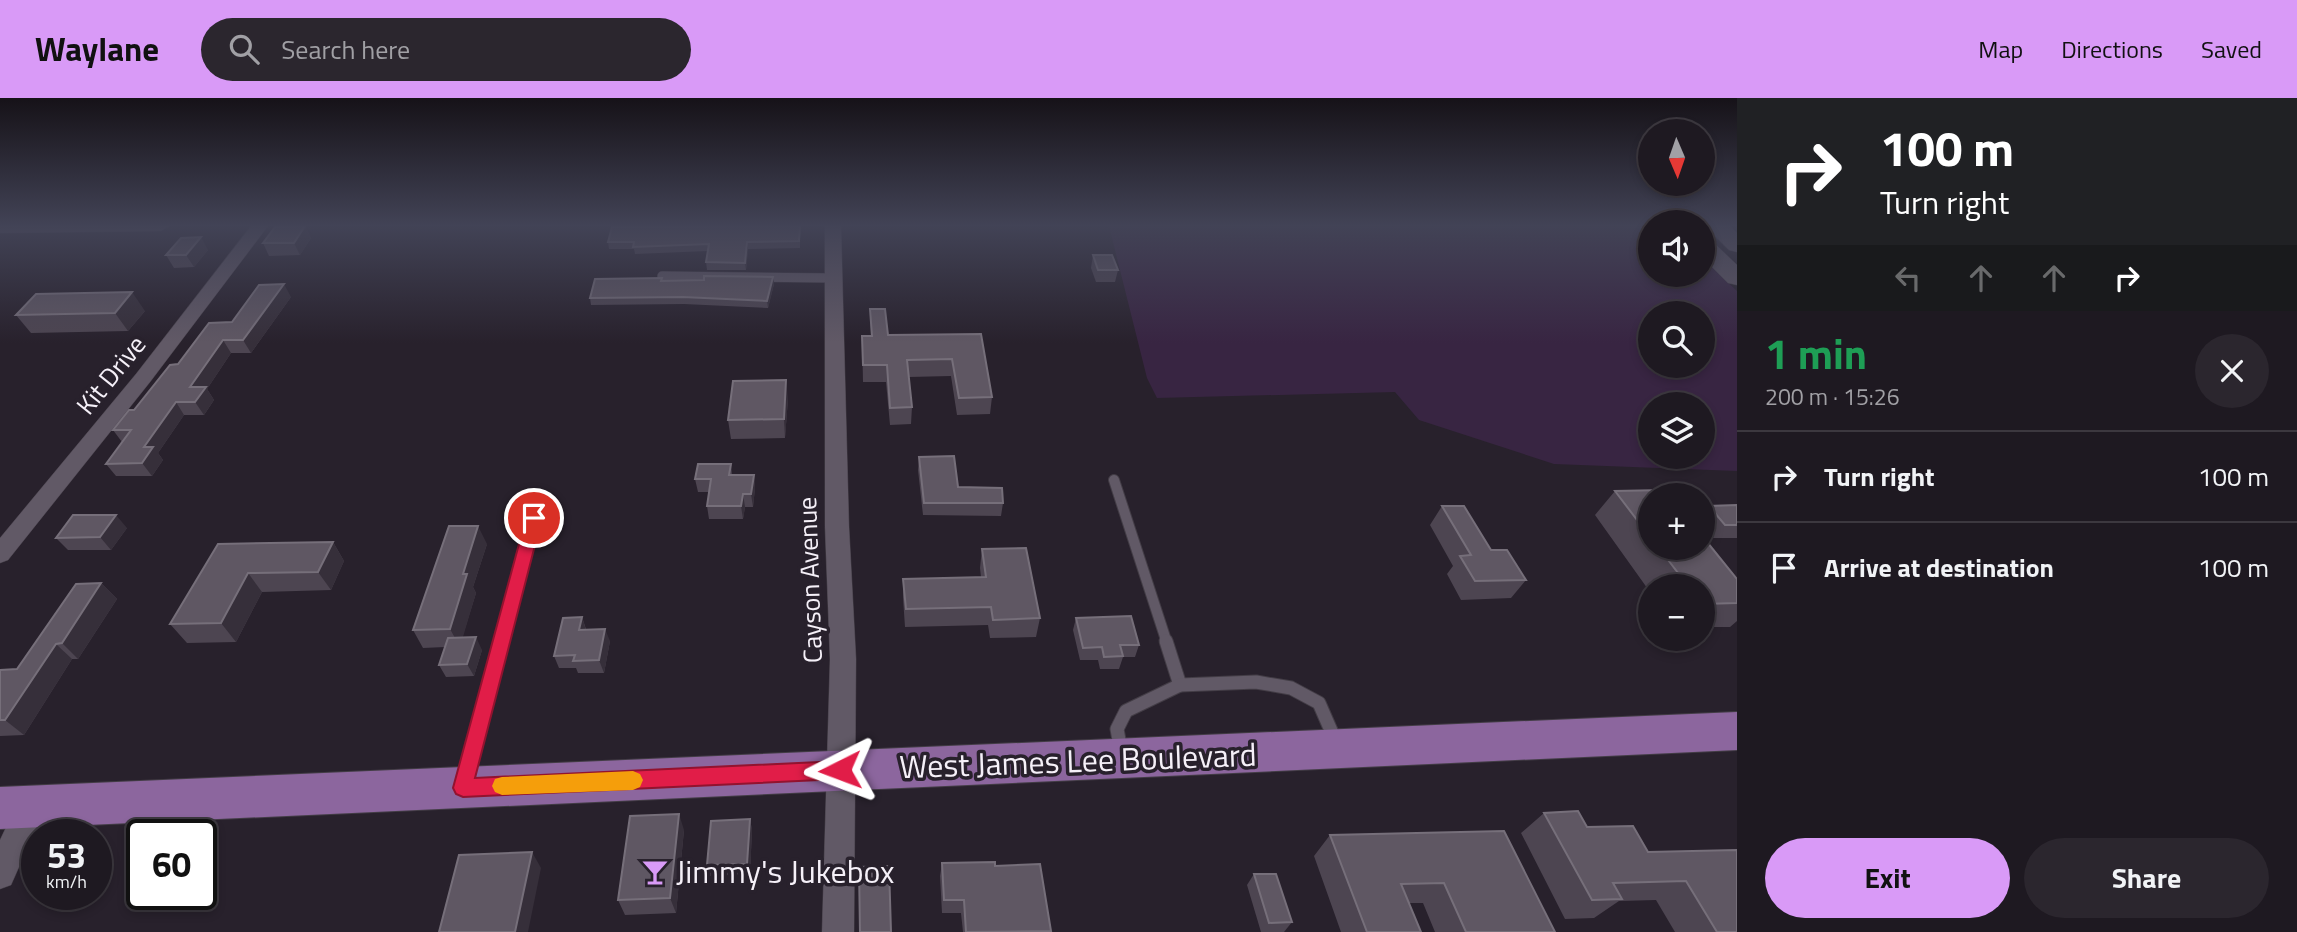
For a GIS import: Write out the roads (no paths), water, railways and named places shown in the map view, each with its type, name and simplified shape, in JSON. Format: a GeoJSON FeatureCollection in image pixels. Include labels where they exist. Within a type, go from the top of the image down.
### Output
{"type":"FeatureCollection","features":[{"type":"Feature","properties":{"kind":"main road"},"geometry":{"type":"LineString","coordinates":[[1724,265],[1737,278]]}},
{"type":"Feature","properties":{"kind":"main road","name":"West James Lee Boulevard"},"geometry":{"type":"LineString","coordinates":[[15,807],[840,770],[1123,761],[1737,731]]}},
{"type":"Feature","properties":{"kind":"street","name":"Kit Drive"},"geometry":{"type":"LineString","coordinates":[[0,554],[143,378],[230,265]]}},
{"type":"Feature","properties":{"kind":"street","name":"Cayson Avenue"},"geometry":{"type":"LineString","coordinates":[[834,265],[837,527],[843,659],[838,932]]}},
{"type":"Feature","properties":{"kind":"street"},"geometry":{"type":"LineString","coordinates":[[0,873],[15,807]]}},
{"type":"Feature","properties":{"kind":"lane"},"geometry":{"type":"LineString","coordinates":[[662,276],[834,278]]}},
{"type":"Feature","properties":{"kind":"lane"},"geometry":{"type":"LineString","coordinates":[[1114,480],[1180,685]]}},
{"type":"Feature","properties":{"kind":"lane"},"geometry":{"type":"LineString","coordinates":[[463,788],[534,518]]}},
{"type":"Feature","properties":{"kind":"lane"},"geometry":{"type":"LineString","coordinates":[[1123,761],[1117,729],[1126,711],[1180,685],[1256,682],[1291,688],[1319,703],[1340,751]]}},
{"type":"Feature","properties":{"kind":"place","name":"Jimmy's Jukebox"},"geometry":{"type":"Point","coordinates":[655,872]}}]}
